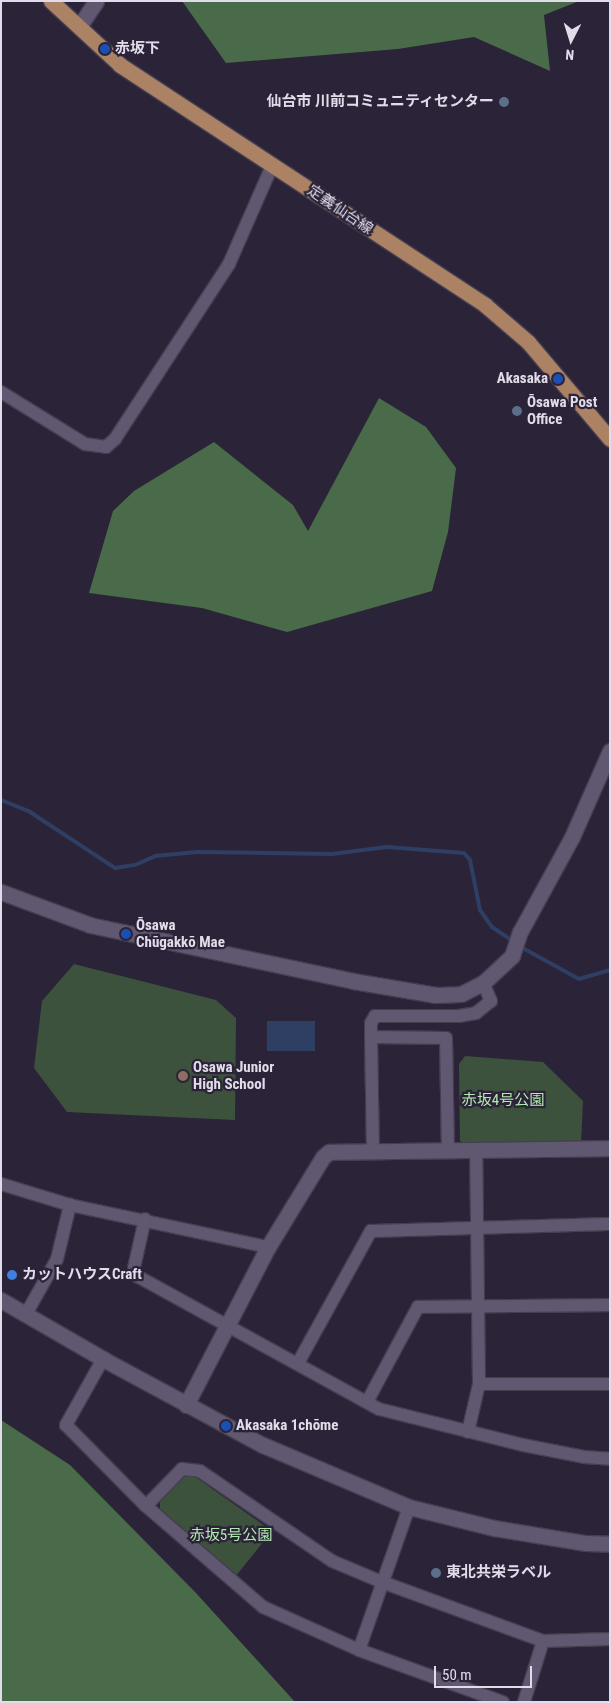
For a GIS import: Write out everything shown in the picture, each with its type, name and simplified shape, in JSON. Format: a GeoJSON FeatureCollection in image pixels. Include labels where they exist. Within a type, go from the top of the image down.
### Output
{"type":"FeatureCollection","features":[{"type":"Feature","properties":{"kind":"main road","name":"定義仙台線"},"geometry":{"type":"LineString","coordinates":[[51,1],[80,25],[120,65],[485,305],[528,342],[610,439]]}},
{"type":"Feature","properties":{"kind":"street"},"geometry":{"type":"LineString","coordinates":[[80,25],[96,1]]}},
{"type":"Feature","properties":{"kind":"street"},"geometry":{"type":"LineString","coordinates":[[1,392],[86,444],[106,447],[115,439],[229,264],[272,166]]}},
{"type":"Feature","properties":{"kind":"street"},"geometry":{"type":"LineString","coordinates":[[1,892],[90,925],[353,981],[436,995],[461,994],[482,983],[512,956],[520,932],[572,837],[610,751]]}},
{"type":"Feature","properties":{"kind":"street"},"geometry":{"type":"LineString","coordinates":[[373,1152],[370,1023],[374,1016],[459,1016],[476,1013],[491,1001],[482,983]]}},
{"type":"Feature","properties":{"kind":"street"},"geometry":{"type":"LineString","coordinates":[[371,1038],[446,1038],[448,1150]]}},
{"type":"Feature","properties":{"kind":"street"},"geometry":{"type":"LineString","coordinates":[[186,1405],[268,1247],[322,1157],[329,1152],[610,1148]]}},
{"type":"Feature","properties":{"kind":"street"},"geometry":{"type":"LineString","coordinates":[[468,1432],[479,1384],[476,1149]]}},
{"type":"Feature","properties":{"kind":"street"},"geometry":{"type":"LineString","coordinates":[[1,1184],[70,1205],[145,1219],[268,1247]]}},
{"type":"Feature","properties":{"kind":"street"},"geometry":{"type":"LineString","coordinates":[[26,1314],[57,1259],[70,1205]]}},
{"type":"Feature","properties":{"kind":"street"},"geometry":{"type":"LineString","coordinates":[[145,1219],[134,1268],[138,1276],[228,1323],[379,1409],[468,1432],[576,1456],[610,1459]]}},
{"type":"Feature","properties":{"kind":"street"},"geometry":{"type":"LineString","coordinates":[[298,1362],[371,1231],[610,1224]]}},
{"type":"Feature","properties":{"kind":"street"},"geometry":{"type":"LineString","coordinates":[[1,1300],[186,1405],[263,1445],[409,1507],[494,1528],[586,1543],[610,1544]]}},
{"type":"Feature","properties":{"kind":"street"},"geometry":{"type":"LineString","coordinates":[[367,1402],[418,1307],[610,1305]]}},
{"type":"Feature","properties":{"kind":"street"},"geometry":{"type":"LineString","coordinates":[[103,1359],[66,1425],[146,1506],[263,1608],[359,1650],[503,1702]]}},
{"type":"Feature","properties":{"kind":"street"},"geometry":{"type":"LineString","coordinates":[[479,1384],[610,1384]]}},
{"type":"Feature","properties":{"kind":"street"},"geometry":{"type":"LineString","coordinates":[[146,1506],[182,1469],[200,1471],[332,1561],[382,1582],[543,1641],[610,1639]]}},
{"type":"Feature","properties":{"kind":"street"},"geometry":{"type":"LineString","coordinates":[[359,1650],[409,1507]]}},
{"type":"Feature","properties":{"kind":"street"},"geometry":{"type":"LineString","coordinates":[[524,1702],[543,1641]]}},
{"type":"Feature","properties":{"kind":"green space"},"geometry":{"type":"Polygon","coordinates":[[[182,1],[579,1],[544,15],[550,71],[474,37],[398,49],[226,63],[182,1]]]}},
{"type":"Feature","properties":{"kind":"green space"},"geometry":{"type":"Polygon","coordinates":[[[379,398],[426,427],[456,468],[448,532],[432,591],[287,632],[202,608],[89,593],[113,511],[134,491],[214,442],[293,505],[308,531],[379,398]]]}},
{"type":"Feature","properties":{"kind":"green space"},"geometry":{"type":"Polygon","coordinates":[[[74,964],[216,1000],[236,1018],[235,1120],[67,1112],[34,1068],[42,1001],[74,964]]]}},
{"type":"Feature","properties":{"kind":"green space","name":"赤坂4号公園"},"geometry":{"type":"Polygon","coordinates":[[[465,1056],[543,1062],[583,1101],[581,1142],[467,1145],[460,1141],[459,1064],[465,1056]]]}},
{"type":"Feature","properties":{"kind":"green space"},"geometry":{"type":"Polygon","coordinates":[[[1,1420],[70,1465],[196,1593],[295,1702],[1,1702],[1,1420]]]}},
{"type":"Feature","properties":{"kind":"green space","name":"赤坂5号公園"},"geometry":{"type":"Polygon","coordinates":[[[194,1476],[272,1531],[235,1577],[160,1510],[160,1500],[183,1477],[194,1476]]]}},
{"type":"Feature","properties":{"kind":"water"},"geometry":{"type":"Polygon","coordinates":[[[267,1021],[315,1021],[315,1051],[267,1051],[267,1021]]]}},
{"type":"Feature","properties":{"kind":"waterway"},"geometry":{"type":"LineString","coordinates":[[1,800],[30,812],[115,868],[135,865],[155,856],[197,852],[332,854],[387,847],[464,853],[470,860],[480,910],[492,927],[514,942]]}},
{"type":"Feature","properties":{"kind":"waterway"},"geometry":{"type":"LineString","coordinates":[[519,946],[579,979],[610,970]]}},
{"type":"Feature","properties":{"kind":"place","name":"赤坂下"},"geometry":{"type":"Point","coordinates":[105,49]}},
{"type":"Feature","properties":{"kind":"place","name":"仙台市 川前コミュニティセンター"},"geometry":{"type":"Point","coordinates":[504,102]}},
{"type":"Feature","properties":{"kind":"place","name":"Akasaka"},"geometry":{"type":"Point","coordinates":[558,379]}},
{"type":"Feature","properties":{"kind":"place","name":"Ōsawa Post Office"},"geometry":{"type":"Point","coordinates":[517,411]}},
{"type":"Feature","properties":{"kind":"place","name":"Ōsawa Chūgakkō Mae"},"geometry":{"type":"Point","coordinates":[126,934]}},
{"type":"Feature","properties":{"kind":"place","name":"Osawa Junior High School"},"geometry":{"type":"Point","coordinates":[183,1076]}},
{"type":"Feature","properties":{"kind":"place","name":"カットハウスCraft"},"geometry":{"type":"Point","coordinates":[12,1275]}},
{"type":"Feature","properties":{"kind":"place","name":"Akasaka 1chōme"},"geometry":{"type":"Point","coordinates":[226,1426]}},
{"type":"Feature","properties":{"kind":"place","name":"東北共栄ラベル"},"geometry":{"type":"Point","coordinates":[436,1573]}}]}
